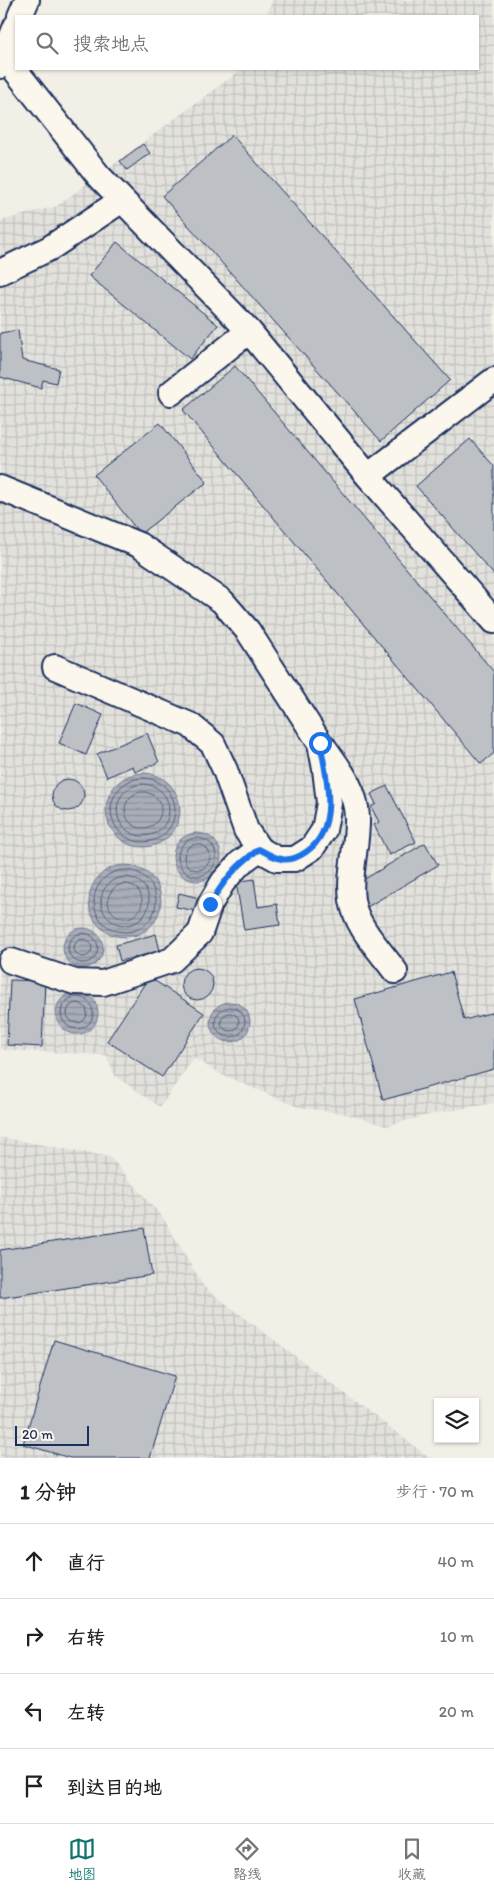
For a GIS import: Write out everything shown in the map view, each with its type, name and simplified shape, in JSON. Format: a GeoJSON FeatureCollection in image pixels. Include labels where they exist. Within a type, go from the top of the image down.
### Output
{"type":"FeatureCollection","features":[{"type":"Feature","properties":{"kind":"street"},"geometry":{"type":"LineString","coordinates":[[20,15],[27,0]]}},
{"type":"Feature","properties":{"kind":"street"},"geometry":{"type":"LineString","coordinates":[[15,28],[2,61],[98,175],[249,331],[368,476],[494,621]]}},
{"type":"Feature","properties":{"kind":"street"},"geometry":{"type":"LineString","coordinates":[[0,272],[78,232],[122,200]]}},
{"type":"Feature","properties":{"kind":"street"},"geometry":{"type":"LineString","coordinates":[[171,393],[249,331]]}},
{"type":"Feature","properties":{"kind":"street"},"geometry":{"type":"LineString","coordinates":[[368,476],[494,380]]}},
{"type":"Feature","properties":{"kind":"street"},"geometry":{"type":"LineString","coordinates":[[0,488],[139,545],[222,601],[248,631],[320,743],[344,776],[353,795],[357,816],[351,888],[352,901],[358,921],[395,971]]}},
{"type":"Feature","properties":{"kind":"street"},"geometry":{"type":"LineString","coordinates":[[55,667],[190,725],[212,744],[225,770],[246,830],[259,849],[277,859],[296,859],[312,848],[324,830],[328,804],[325,769],[320,743]]}},
{"type":"Feature","properties":{"kind":"street"},"geometry":{"type":"LineString","coordinates":[[11,961],[75,982],[103,982],[172,960],[200,932],[210,904],[223,882],[240,863],[259,849]]}},
{"type":"Feature","properties":{"kind":"shaded area"},"geometry":{"type":"Polygon","coordinates":[[[272,0],[494,0],[494,1103],[432,1114],[386,1126],[346,1114],[298,1107],[220,1074],[194,1058],[160,1107],[115,1076],[106,1055],[4,1050],[0,1048],[0,221],[57,206],[241,70],[479,70],[479,15],[267,15],[272,0]]]}},
{"type":"Feature","properties":{"kind":"shaded area"},"geometry":{"type":"Polygon","coordinates":[[[0,1137],[110,1157],[163,1218],[204,1287],[430,1458],[0,1458],[0,1137]]]}},
{"type":"Feature","properties":{"kind":"water"},"geometry":{"type":"Polygon","coordinates":[[[143,773],[164,779],[174,789],[180,810],[174,831],[164,841],[143,847],[122,841],[112,831],[106,810],[112,789],[122,779],[143,773]]]}},
{"type":"Feature","properties":{"kind":"water"},"geometry":{"type":"Polygon","coordinates":[[[192,833],[202,833],[211,837],[217,843],[220,848],[220,866],[211,877],[202,881],[192,881],[183,877],[177,871],[173,862],[173,852],[177,843],[183,837],[192,833]]]}},
{"type":"Feature","properties":{"kind":"water"},"geometry":{"type":"Polygon","coordinates":[[[125,865],[145,871],[155,881],[161,901],[155,921],[145,931],[125,937],[105,931],[95,921],[89,901],[95,881],[105,871],[125,865]]]}},
{"type":"Feature","properties":{"kind":"water"},"geometry":{"type":"Polygon","coordinates":[[[87,928],[94,931],[100,937],[103,948],[102,956],[94,965],[87,968],[79,968],[72,965],[64,956],[63,944],[66,937],[75,929],[87,928]]]}},
{"type":"Feature","properties":{"kind":"water"},"geometry":{"type":"Polygon","coordinates":[[[81,992],[89,995],[95,1001],[98,1013],[95,1025],[89,1031],[73,1034],[65,1031],[59,1025],[56,1009],[59,1001],[65,995],[81,992]]]}},
{"type":"Feature","properties":{"kind":"water"},"geometry":{"type":"Polygon","coordinates":[[[226,1002],[234,1002],[241,1005],[247,1011],[250,1022],[247,1033],[241,1039],[234,1042],[226,1042],[219,1039],[213,1033],[210,1026],[210,1018],[213,1011],[219,1005],[226,1002]]]}},
{"type":"Feature","properties":{"kind":"building"},"geometry":{"type":"Polygon","coordinates":[[[232,135],[450,380],[381,441],[162,196],[232,135]]]}},
{"type":"Feature","properties":{"kind":"building"},"geometry":{"type":"Polygon","coordinates":[[[143,144],[150,153],[127,170],[120,161],[143,144]]]}},
{"type":"Feature","properties":{"kind":"building"},"geometry":{"type":"Polygon","coordinates":[[[117,242],[218,325],[190,359],[89,276],[117,242]]]}},
{"type":"Feature","properties":{"kind":"building"},"geometry":{"type":"Polygon","coordinates":[[[18,330],[22,360],[59,369],[56,383],[43,380],[41,388],[0,377],[0,333],[18,330]]]}},
{"type":"Feature","properties":{"kind":"building"},"geometry":{"type":"Polygon","coordinates":[[[235,366],[494,672],[494,753],[481,764],[183,410],[235,366]]]}},
{"type":"Feature","properties":{"kind":"building"},"geometry":{"type":"Polygon","coordinates":[[[160,423],[207,482],[140,534],[94,475],[160,423]]]}},
{"type":"Feature","properties":{"kind":"building"},"geometry":{"type":"Polygon","coordinates":[[[470,439],[494,466],[494,575],[416,486],[470,439]]]}},
{"type":"Feature","properties":{"kind":"building"},"geometry":{"type":"Polygon","coordinates":[[[76,703],[103,715],[86,755],[59,743],[76,703]]]}},
{"type":"Feature","properties":{"kind":"building"},"geometry":{"type":"Polygon","coordinates":[[[147,733],[159,762],[135,772],[133,766],[107,777],[97,754],[147,733]]]}},
{"type":"Feature","properties":{"kind":"building"},"geometry":{"type":"Polygon","coordinates":[[[68,779],[80,783],[84,795],[80,807],[68,811],[56,807],[52,795],[56,783],[68,779]]]}},
{"type":"Feature","properties":{"kind":"building"},"geometry":{"type":"Polygon","coordinates":[[[387,786],[416,842],[389,855],[374,825],[379,822],[371,807],[376,804],[371,794],[387,786]]]}},
{"type":"Feature","properties":{"kind":"building"},"geometry":{"type":"Polygon","coordinates":[[[425,843],[438,865],[362,910],[358,883],[425,843]]]}},
{"type":"Feature","properties":{"kind":"building"},"geometry":{"type":"Polygon","coordinates":[[[254,879],[258,907],[277,904],[280,925],[244,930],[236,882],[254,879]]]}},
{"type":"Feature","properties":{"kind":"building"},"geometry":{"type":"Polygon","coordinates":[[[179,893],[199,898],[196,911],[176,907],[179,893]]]}},
{"type":"Feature","properties":{"kind":"building"},"geometry":{"type":"Polygon","coordinates":[[[156,934],[160,951],[120,961],[116,945],[156,934]]]}},
{"type":"Feature","properties":{"kind":"building"},"geometry":{"type":"Polygon","coordinates":[[[197,968],[203,969],[208,973],[212,978],[212,990],[208,995],[203,999],[197,1000],[191,999],[186,995],[182,990],[181,984],[182,978],[186,973],[191,969],[197,968]]]}},
{"type":"Feature","properties":{"kind":"building"},"geometry":{"type":"Polygon","coordinates":[[[451,972],[464,1020],[494,1012],[494,1069],[383,1100],[355,999],[451,972]]]}},
{"type":"Feature","properties":{"kind":"building"},"geometry":{"type":"Polygon","coordinates":[[[149,977],[204,1013],[162,1077],[107,1041],[149,977]]]}},
{"type":"Feature","properties":{"kind":"building"},"geometry":{"type":"Polygon","coordinates":[[[10,980],[45,981],[42,1047],[7,1045],[10,980]]]}},
{"type":"Feature","properties":{"kind":"building"},"geometry":{"type":"Polygon","coordinates":[[[144,1228],[152,1275],[0,1298],[0,1250],[144,1228]]]}},
{"type":"Feature","properties":{"kind":"building"},"geometry":{"type":"Polygon","coordinates":[[[54,1340],[175,1376],[150,1458],[70,1458],[23,1444],[54,1340]]]}},
{"type":"Feature","properties":{"kind":"route"},"geometry":{"type":"LineString","coordinates":[[210,904],[223,882],[240,863],[259,849],[277,859],[296,859],[312,848],[324,830],[328,804],[325,769],[320,743]]}}]}
